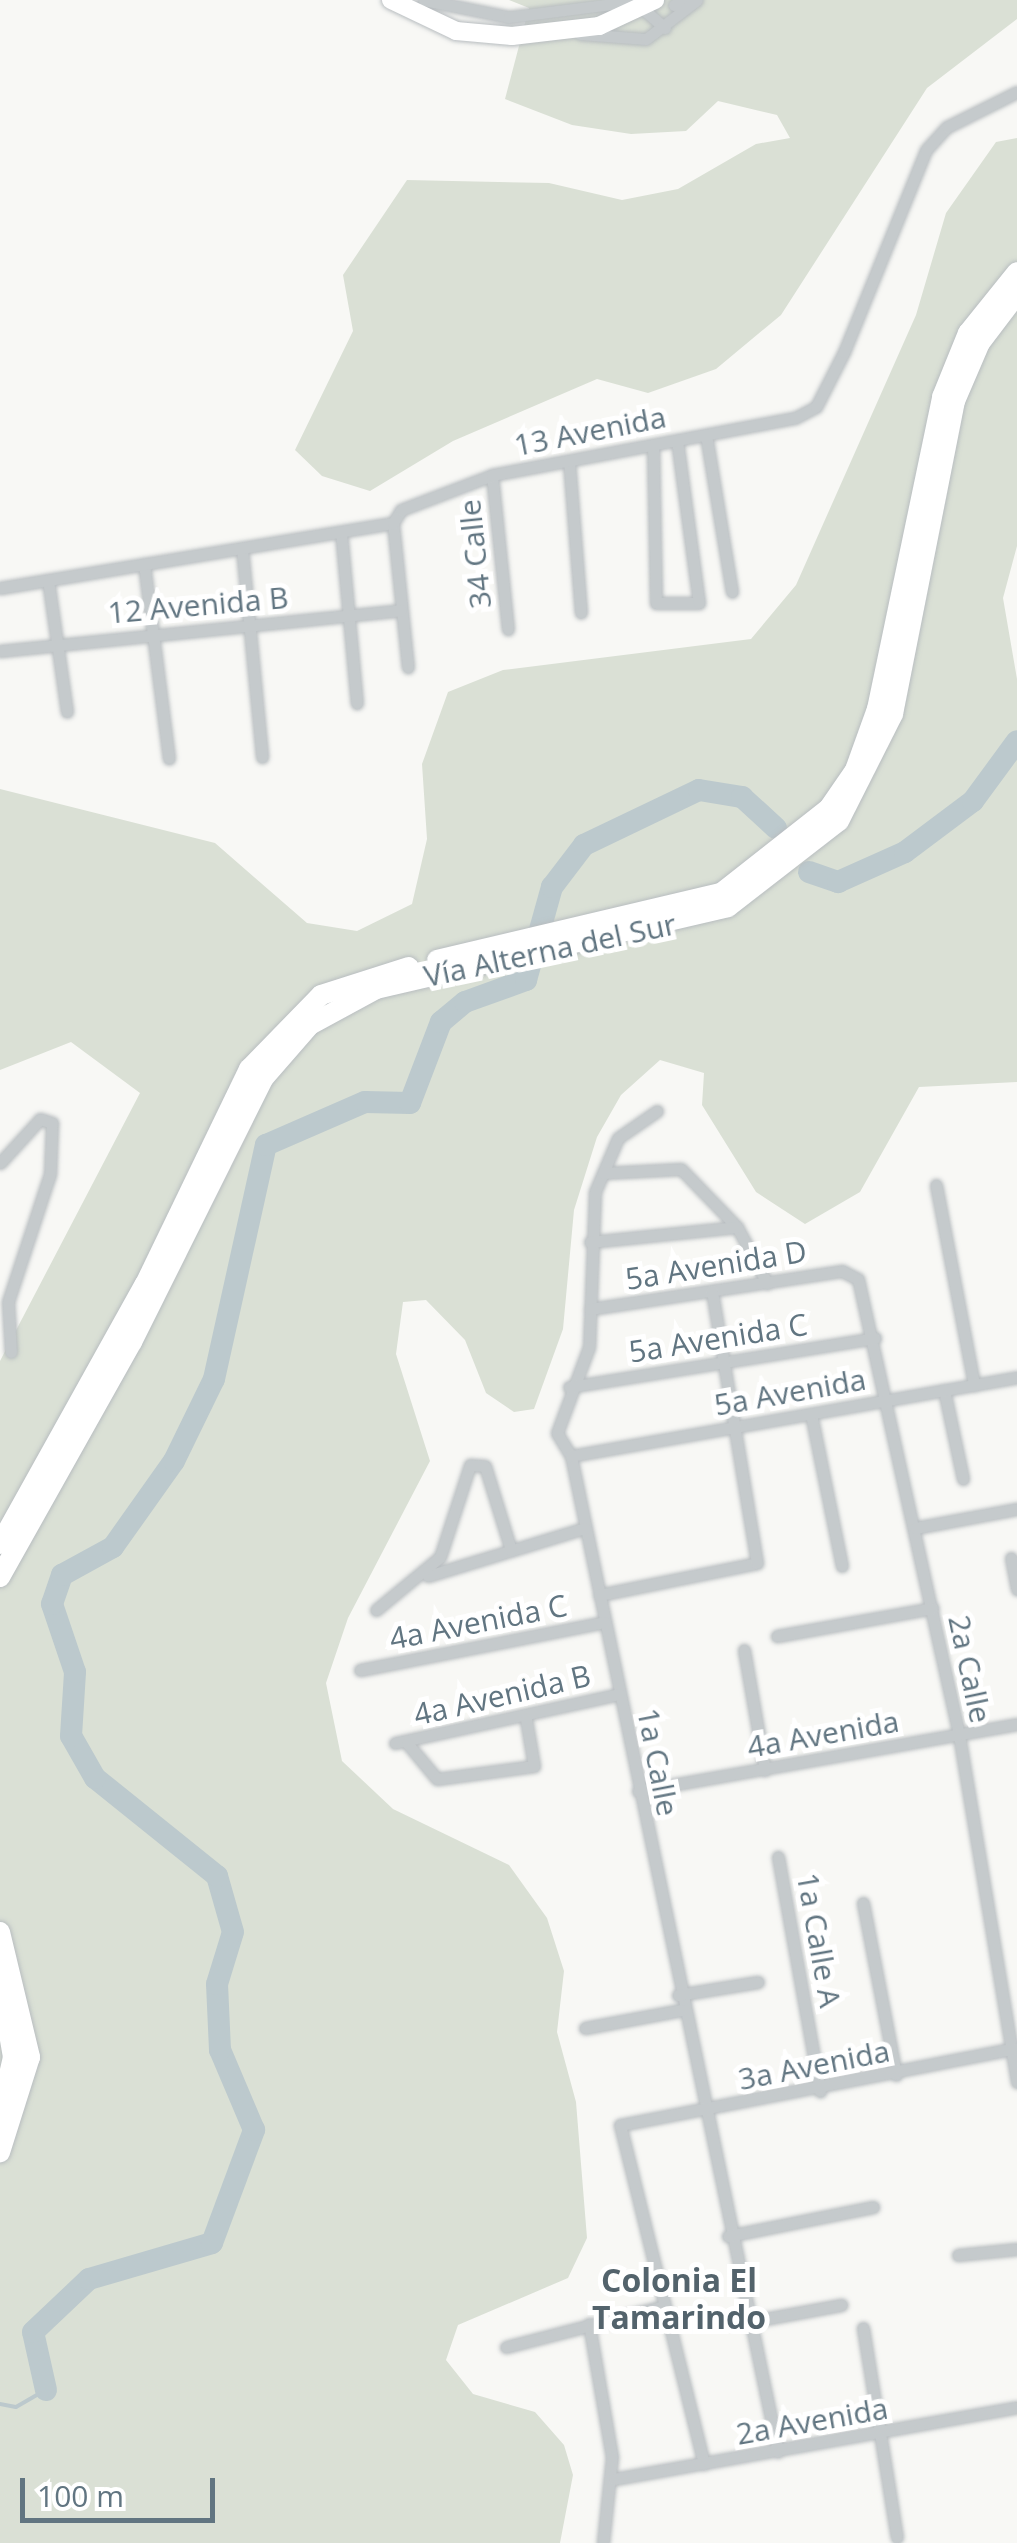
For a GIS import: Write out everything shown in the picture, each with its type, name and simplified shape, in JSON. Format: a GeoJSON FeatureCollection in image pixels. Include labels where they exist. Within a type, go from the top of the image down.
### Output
{"type":"FeatureCollection","features":[{"type":"Feature","properties":{"kind":"highway","name":"Vía Alterna del Sur"},"geometry":{"type":"LineString","coordinates":[[834,815],[878,709],[942,397],[968,334],[1017,272]]}},
{"type":"Feature","properties":{"kind":"highway","name":"Vía Alterna del Sur"},"geometry":{"type":"LineString","coordinates":[[0,1577],[226,1133],[282,1052],[329,1011],[374,982],[568,939],[755,882],[834,815],[893,714],[955,401],[980,343],[1017,294]]}},
{"type":"Feature","properties":{"kind":"highway","name":"Vía Alterna del Sur"},"geometry":{"type":"LineString","coordinates":[[0,1544],[176,1233]]}},
{"type":"Feature","properties":{"kind":"highway"},"geometry":{"type":"LineString","coordinates":[[0,1932],[30,2056],[0,2152]]}},
{"type":"Feature","properties":{"kind":"highway"},"geometry":{"type":"LineString","coordinates":[[0,1982],[12,2057],[0,2114]]}},
{"type":"Feature","properties":{"kind":"main road"},"geometry":{"type":"LineString","coordinates":[[394,0],[456,31],[567,32],[659,3]]}},
{"type":"Feature","properties":{"kind":"street"},"geometry":{"type":"LineString","coordinates":[[424,0],[564,17],[659,3],[665,28]]}},
{"type":"Feature","properties":{"kind":"street"},"geometry":{"type":"LineString","coordinates":[[567,32],[646,39],[697,0]]}},
{"type":"Feature","properties":{"kind":"street","name":"13 Avenida"},"geometry":{"type":"LineString","coordinates":[[0,588],[393,523],[400,510],[492,475],[706,435],[816,406],[926,150],[947,128],[1017,92]]}},
{"type":"Feature","properties":{"kind":"street"},"geometry":{"type":"LineString","coordinates":[[706,435],[732,592]]}},
{"type":"Feature","properties":{"kind":"street"},"geometry":{"type":"LineString","coordinates":[[653,445],[656,604],[699,603],[677,440]]}},
{"type":"Feature","properties":{"kind":"street"},"geometry":{"type":"LineString","coordinates":[[569,460],[581,613]]}},
{"type":"Feature","properties":{"kind":"street","name":"34 Calle"},"geometry":{"type":"LineString","coordinates":[[492,475],[508,628]]}},
{"type":"Feature","properties":{"kind":"street"},"geometry":{"type":"LineString","coordinates":[[393,523],[408,667]]}},
{"type":"Feature","properties":{"kind":"street"},"geometry":{"type":"LineString","coordinates":[[341,532],[356,702]]}},
{"type":"Feature","properties":{"kind":"street"},"geometry":{"type":"LineString","coordinates":[[242,548],[262,757]]}},
{"type":"Feature","properties":{"kind":"street"},"geometry":{"type":"LineString","coordinates":[[144,564],[169,758]]}},
{"type":"Feature","properties":{"kind":"street"},"geometry":{"type":"LineString","coordinates":[[48,580],[67,712]]}},
{"type":"Feature","properties":{"kind":"street","name":"12 Avenida B"},"geometry":{"type":"LineString","coordinates":[[0,651],[401,610]]}},
{"type":"Feature","properties":{"kind":"street","name":"1a Calle"},"geometry":{"type":"LineString","coordinates":[[657,1110],[631,1122],[604,1173],[590,1242],[589,1346],[569,1387],[557,1434],[571,1456],[700,2112],[778,2452]]}},
{"type":"Feature","properties":{"kind":"street"},"geometry":{"type":"LineString","coordinates":[[0,1163],[40,1119],[52,1123],[50,1174],[8,1302],[12,1352]]}},
{"type":"Feature","properties":{"kind":"street"},"geometry":{"type":"LineString","coordinates":[[604,1173],[681,1170],[737,1227],[767,1283]]}},
{"type":"Feature","properties":{"kind":"street"},"geometry":{"type":"LineString","coordinates":[[936,1185],[974,1385]]}},
{"type":"Feature","properties":{"kind":"street"},"geometry":{"type":"LineString","coordinates":[[590,1242],[737,1227]]}},
{"type":"Feature","properties":{"kind":"street","name":"5a Avenida D"},"geometry":{"type":"LineString","coordinates":[[590,1309],[851,1272]]}},
{"type":"Feature","properties":{"kind":"street","name":"2a Calle"},"geometry":{"type":"LineString","coordinates":[[851,1272],[875,1338],[959,1735],[1017,2082]]}},
{"type":"Feature","properties":{"kind":"street"},"geometry":{"type":"LineString","coordinates":[[599,1595],[758,1563],[712,1291]]}},
{"type":"Feature","properties":{"kind":"street","name":"5a Avenida C"},"geometry":{"type":"LineString","coordinates":[[569,1387],[875,1338]]}},
{"type":"Feature","properties":{"kind":"street","name":"5a Avenida"},"geometry":{"type":"LineString","coordinates":[[571,1456],[1017,1378]]}},
{"type":"Feature","properties":{"kind":"street"},"geometry":{"type":"LineString","coordinates":[[944,1390],[963,1478]]}},
{"type":"Feature","properties":{"kind":"street"},"geometry":{"type":"LineString","coordinates":[[811,1414],[842,1566]]}},
{"type":"Feature","properties":{"kind":"street"},"geometry":{"type":"LineString","coordinates":[[428,1576],[464,1472],[485,1466],[511,1550]]}},
{"type":"Feature","properties":{"kind":"street"},"geometry":{"type":"LineString","coordinates":[[915,1528],[1017,1509]]}},
{"type":"Feature","properties":{"kind":"street"},"geometry":{"type":"LineString","coordinates":[[376,1610],[428,1576],[585,1528]]}},
{"type":"Feature","properties":{"kind":"street"},"geometry":{"type":"LineString","coordinates":[[1011,1558],[1017,1589]]}},
{"type":"Feature","properties":{"kind":"street"},"geometry":{"type":"LineString","coordinates":[[776,1636],[932,1608]]}},
{"type":"Feature","properties":{"kind":"street","name":"4a Avenida C"},"geometry":{"type":"LineString","coordinates":[[360,1670],[604,1622]]}},
{"type":"Feature","properties":{"kind":"street"},"geometry":{"type":"LineString","coordinates":[[744,1650],[765,1770]]}},
{"type":"Feature","properties":{"kind":"street","name":"4a Avenida B"},"geometry":{"type":"LineString","coordinates":[[526,1719],[534,1766],[436,1779],[401,1743],[526,1719],[619,1694]]}},
{"type":"Feature","properties":{"kind":"street","name":"4a Avenida"},"geometry":{"type":"LineString","coordinates":[[638,1791],[1017,1724]]}},
{"type":"Feature","properties":{"kind":"street","name":"1a Calle A"},"geometry":{"type":"LineString","coordinates":[[778,1857],[820,2091]]}},
{"type":"Feature","properties":{"kind":"street"},"geometry":{"type":"LineString","coordinates":[[862,1903],[896,2074]]}},
{"type":"Feature","properties":{"kind":"street"},"geometry":{"type":"LineString","coordinates":[[678,1995],[758,1982]]}},
{"type":"Feature","properties":{"kind":"street"},"geometry":{"type":"LineString","coordinates":[[585,2028],[680,2010]]}},
{"type":"Feature","properties":{"kind":"street","name":"3a Avenida"},"geometry":{"type":"LineString","coordinates":[[665,2306],[620,2125],[820,2091],[1014,2048]]}},
{"type":"Feature","properties":{"kind":"street"},"geometry":{"type":"LineString","coordinates":[[728,2236],[873,2207]]}},
{"type":"Feature","properties":{"kind":"street"},"geometry":{"type":"LineString","coordinates":[[958,2255],[1017,2250]]}},
{"type":"Feature","properties":{"kind":"street"},"geometry":{"type":"LineString","coordinates":[[748,2322],[841,2305]]}},
{"type":"Feature","properties":{"kind":"street"},"geometry":{"type":"LineString","coordinates":[[506,2347],[665,2306],[704,2464]]}},
{"type":"Feature","properties":{"kind":"street"},"geometry":{"type":"LineString","coordinates":[[589,2324],[614,2479],[604,2543]]}},
{"type":"Feature","properties":{"kind":"street"},"geometry":{"type":"LineString","coordinates":[[863,2328],[886,2434],[897,2538]]}},
{"type":"Feature","properties":{"kind":"street"},"geometry":{"type":"LineString","coordinates":[[1016,2407],[1017,2418]]}},
{"type":"Feature","properties":{"kind":"street","name":"2a Avenida"},"geometry":{"type":"LineString","coordinates":[[614,2479],[886,2434],[1016,2407]]}},
{"type":"Feature","properties":{"kind":"shaded area"},"geometry":{"type":"Polygon","coordinates":[[[509,0],[1017,0],[1017,19],[927,88],[781,315],[716,369],[648,393],[597,379],[453,441],[370,491],[322,476],[295,450],[353,331],[343,275],[407,180],[549,183],[622,200],[678,189],[756,144],[790,138],[777,115],[718,101],[686,131],[631,134],[572,125],[505,99],[529,8],[509,0]]]}},
{"type":"Feature","properties":{"kind":"shaded area"},"geometry":{"type":"Polygon","coordinates":[[[1017,138],[1017,546],[1003,598],[1017,679],[1017,1082],[919,1087],[860,1192],[805,1224],[756,1192],[702,1105],[704,1073],[660,1060],[621,1095],[597,1137],[574,1210],[563,1329],[534,1409],[514,1412],[486,1393],[465,1340],[426,1300],[403,1302],[396,1354],[430,1461],[348,1618],[326,1683],[342,1761],[393,1809],[509,1865],[547,1918],[564,1971],[557,2032],[576,2102],[587,2238],[568,2278],[458,2325],[446,2360],[473,2394],[535,2412],[564,2445],[573,2475],[560,2543],[0,2543],[0,1361],[140,1093],[71,1042],[0,1070],[0,789],[215,843],[307,923],[357,931],[412,904],[427,839],[422,764],[448,692],[503,670],[751,639],[796,585],[916,315],[946,213],[996,142],[1017,138]]]}},
{"type":"Feature","properties":{"kind":"waterway"},"geometry":{"type":"LineString","coordinates":[[809,872],[838,882],[905,852],[973,801],[1017,741]]}},
{"type":"Feature","properties":{"kind":"waterway"},"geometry":{"type":"LineString","coordinates":[[46,2390],[33,2332],[89,2279],[212,2243],[254,2130],[220,2050],[217,1984],[233,1932],[217,1876],[95,1778],[71,1736],[75,1672],[52,1604],[62,1575],[113,1547],[174,1461],[214,1379],[266,1145],[365,1102],[410,1103],[441,1022],[465,1002],[526,980],[552,887],[584,845],[699,790],[742,797],[776,828]]}},
{"type":"Feature","properties":{"kind":"waterway"},"geometry":{"type":"LineString","coordinates":[[0,2404],[16,2407],[46,2390]]}},
{"type":"Feature","properties":{"kind":"district","name":"Colonia El Tamarindo"},"geometry":{"type":"Point","coordinates":[679,2300]}}]}
